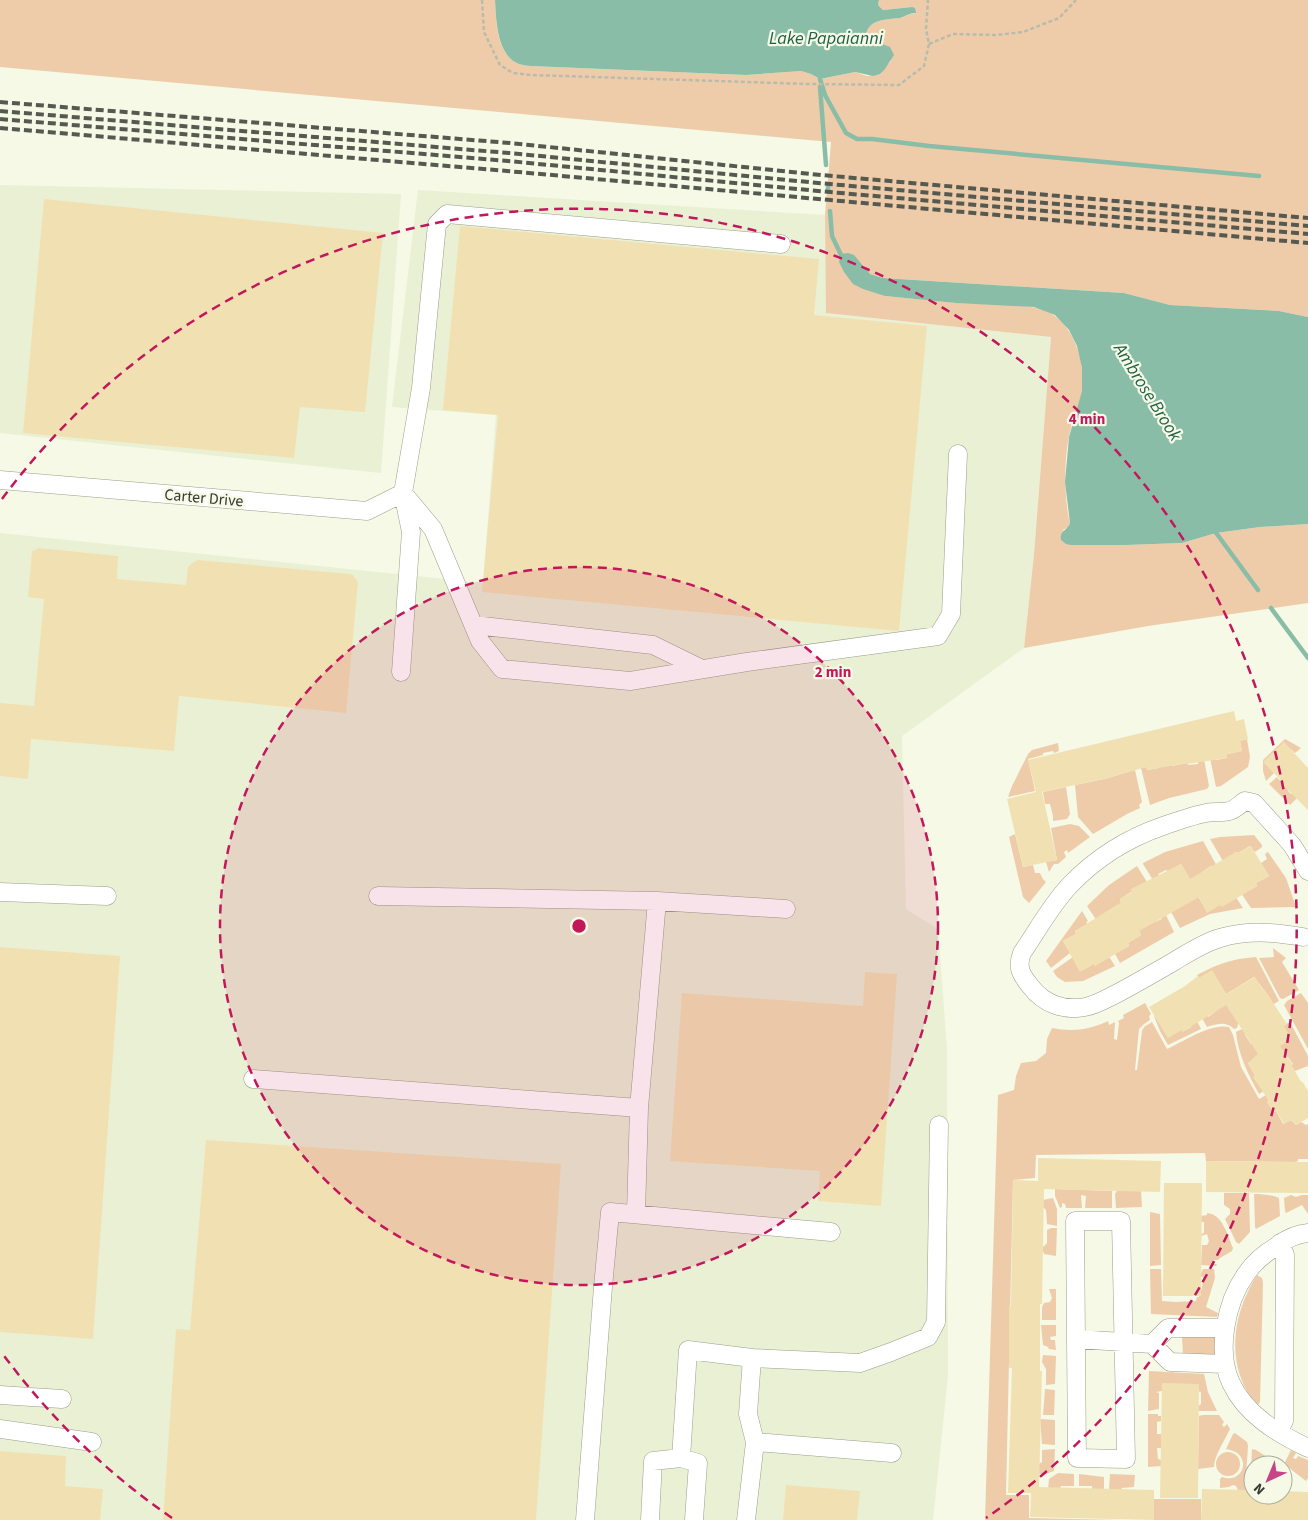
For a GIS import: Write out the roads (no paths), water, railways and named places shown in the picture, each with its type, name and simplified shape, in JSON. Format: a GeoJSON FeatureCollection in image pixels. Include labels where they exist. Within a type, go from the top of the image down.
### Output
{"type":"FeatureCollection","features":[{"type":"Feature","properties":{"kind":"street"},"geometry":{"type":"LineString","coordinates":[[401,672],[411,532],[403,493],[421,388],[437,224],[447,214],[782,244]]}},
{"type":"Feature","properties":{"kind":"street"},"geometry":{"type":"LineString","coordinates":[[403,493],[433,529],[480,641],[502,669],[630,681],[938,636],[951,614],[958,454]]}},
{"type":"Feature","properties":{"kind":"street","name":"Carter Drive"},"geometry":{"type":"LineString","coordinates":[[0,480],[367,511],[403,493]]}},
{"type":"Feature","properties":{"kind":"street"},"geometry":{"type":"LineString","coordinates":[[474,625],[653,645],[702,669]]}},
{"type":"Feature","properties":{"kind":"street"},"geometry":{"type":"LineString","coordinates":[[1306,940],[1274,932],[1235,934],[1218,939],[1203,944],[1141,982],[1084,1008],[1058,1007],[1047,1002],[1036,994],[1019,968],[1019,959],[1022,954],[1070,885],[1101,858],[1116,848],[1150,831],[1184,819],[1208,812],[1230,811],[1245,801],[1254,803],[1292,844],[1308,871]]}},
{"type":"Feature","properties":{"kind":"street"},"geometry":{"type":"LineString","coordinates":[[0,892],[107,896]]}},
{"type":"Feature","properties":{"kind":"street"},"geometry":{"type":"LineString","coordinates":[[378,896],[657,901],[786,909]]}},
{"type":"Feature","properties":{"kind":"street"},"geometry":{"type":"LineString","coordinates":[[636,1214],[639,1108],[657,901]]}},
{"type":"Feature","properties":{"kind":"street"},"geometry":{"type":"LineString","coordinates":[[253,1079],[639,1108]]}},
{"type":"Feature","properties":{"kind":"street"},"geometry":{"type":"LineString","coordinates":[[681,1458],[688,1350],[752,1358],[860,1363],[928,1337],[936,1322],[939,1125]]}},
{"type":"Feature","properties":{"kind":"street"},"geometry":{"type":"LineString","coordinates":[[585,1520],[610,1212],[831,1232]]}},
{"type":"Feature","properties":{"kind":"street"},"geometry":{"type":"LineString","coordinates":[[1075,1221],[1121,1221],[1124,1342],[1126,1458],[1077,1458],[1075,1221]]}},
{"type":"Feature","properties":{"kind":"street"},"geometry":{"type":"LineString","coordinates":[[1308,1233],[1291,1237],[1280,1243],[1258,1260],[1245,1275],[1228,1311],[1223,1353],[1231,1384],[1248,1409],[1262,1422],[1308,1448]]}},
{"type":"Feature","properties":{"kind":"street"},"geometry":{"type":"LineString","coordinates":[[1278,1432],[1284,1422],[1285,1255],[1280,1243]]}},
{"type":"Feature","properties":{"kind":"street"},"geometry":{"type":"LineString","coordinates":[[1152,1344],[1168,1328],[1225,1328]]}},
{"type":"Feature","properties":{"kind":"street"},"geometry":{"type":"LineString","coordinates":[[1077,1340],[1152,1344],[1170,1362],[1225,1364]]}},
{"type":"Feature","properties":{"kind":"street"},"geometry":{"type":"LineString","coordinates":[[746,1520],[755,1442],[748,1414],[752,1358]]}},
{"type":"Feature","properties":{"kind":"street"},"geometry":{"type":"LineString","coordinates":[[0,1395],[62,1399]]}},
{"type":"Feature","properties":{"kind":"street"},"geometry":{"type":"LineString","coordinates":[[0,1429],[92,1442]]}},
{"type":"Feature","properties":{"kind":"street"},"geometry":{"type":"LineString","coordinates":[[755,1442],[892,1453]]}},
{"type":"Feature","properties":{"kind":"street"},"geometry":{"type":"LineString","coordinates":[[650,1520],[654,1461],[681,1458],[698,1463],[694,1520]]}},
{"type":"Feature","properties":{"kind":"water","name":"Lake Papaianni"},"geometry":{"type":"Polygon","coordinates":[[[495,0],[879,0],[878,5],[883,10],[912,7],[915,8],[916,13],[900,18],[879,21],[868,29],[866,35],[870,39],[890,47],[894,55],[880,74],[873,76],[855,72],[820,79],[801,71],[746,75],[530,66],[520,64],[512,60],[502,46],[497,27],[495,0]]]}},
{"type":"Feature","properties":{"kind":"water"},"geometry":{"type":"Polygon","coordinates":[[[848,253],[854,255],[870,274],[883,278],[1124,293],[1170,305],[1279,311],[1308,317],[1308,524],[1260,527],[1216,533],[1182,543],[1126,545],[1066,544],[1061,540],[1061,537],[1070,523],[1065,482],[1069,437],[1082,391],[1082,368],[1077,346],[1069,330],[1055,315],[1034,307],[956,303],[885,296],[863,289],[853,284],[839,262],[841,254],[848,253]]]}},
{"type":"Feature","properties":{"kind":"waterway"},"geometry":{"type":"LineString","coordinates":[[820,79],[825,95],[846,133],[857,139],[1259,176]]}},
{"type":"Feature","properties":{"kind":"waterway","name":"Ambrose Brook"},"geometry":{"type":"LineString","coordinates":[[820,87],[826,165]]}},
{"type":"Feature","properties":{"kind":"waterway","name":"Ambrose Brook"},"geometry":{"type":"LineString","coordinates":[[830,211],[832,236],[843,259]]}},
{"type":"Feature","properties":{"kind":"waterway","name":"Ambrose Brook"},"geometry":{"type":"LineString","coordinates":[[1214,530],[1258,590]]}},
{"type":"Feature","properties":{"kind":"waterway","name":"Ambrose Brook"},"geometry":{"type":"LineString","coordinates":[[1271,608],[1308,658]]}},
{"type":"Feature","properties":{"kind":"railway"},"geometry":{"type":"LineString","coordinates":[[0,102],[510,143],[821,175],[1308,218]]}},
{"type":"Feature","properties":{"kind":"railway"},"geometry":{"type":"LineString","coordinates":[[0,111],[509,153],[818,183],[1308,226]]}},
{"type":"Feature","properties":{"kind":"railway"},"geometry":{"type":"LineString","coordinates":[[0,119],[508,161],[818,191],[1308,234]]}},
{"type":"Feature","properties":{"kind":"railway"},"geometry":{"type":"LineString","coordinates":[[0,128],[507,171],[1308,243]]}}]}
